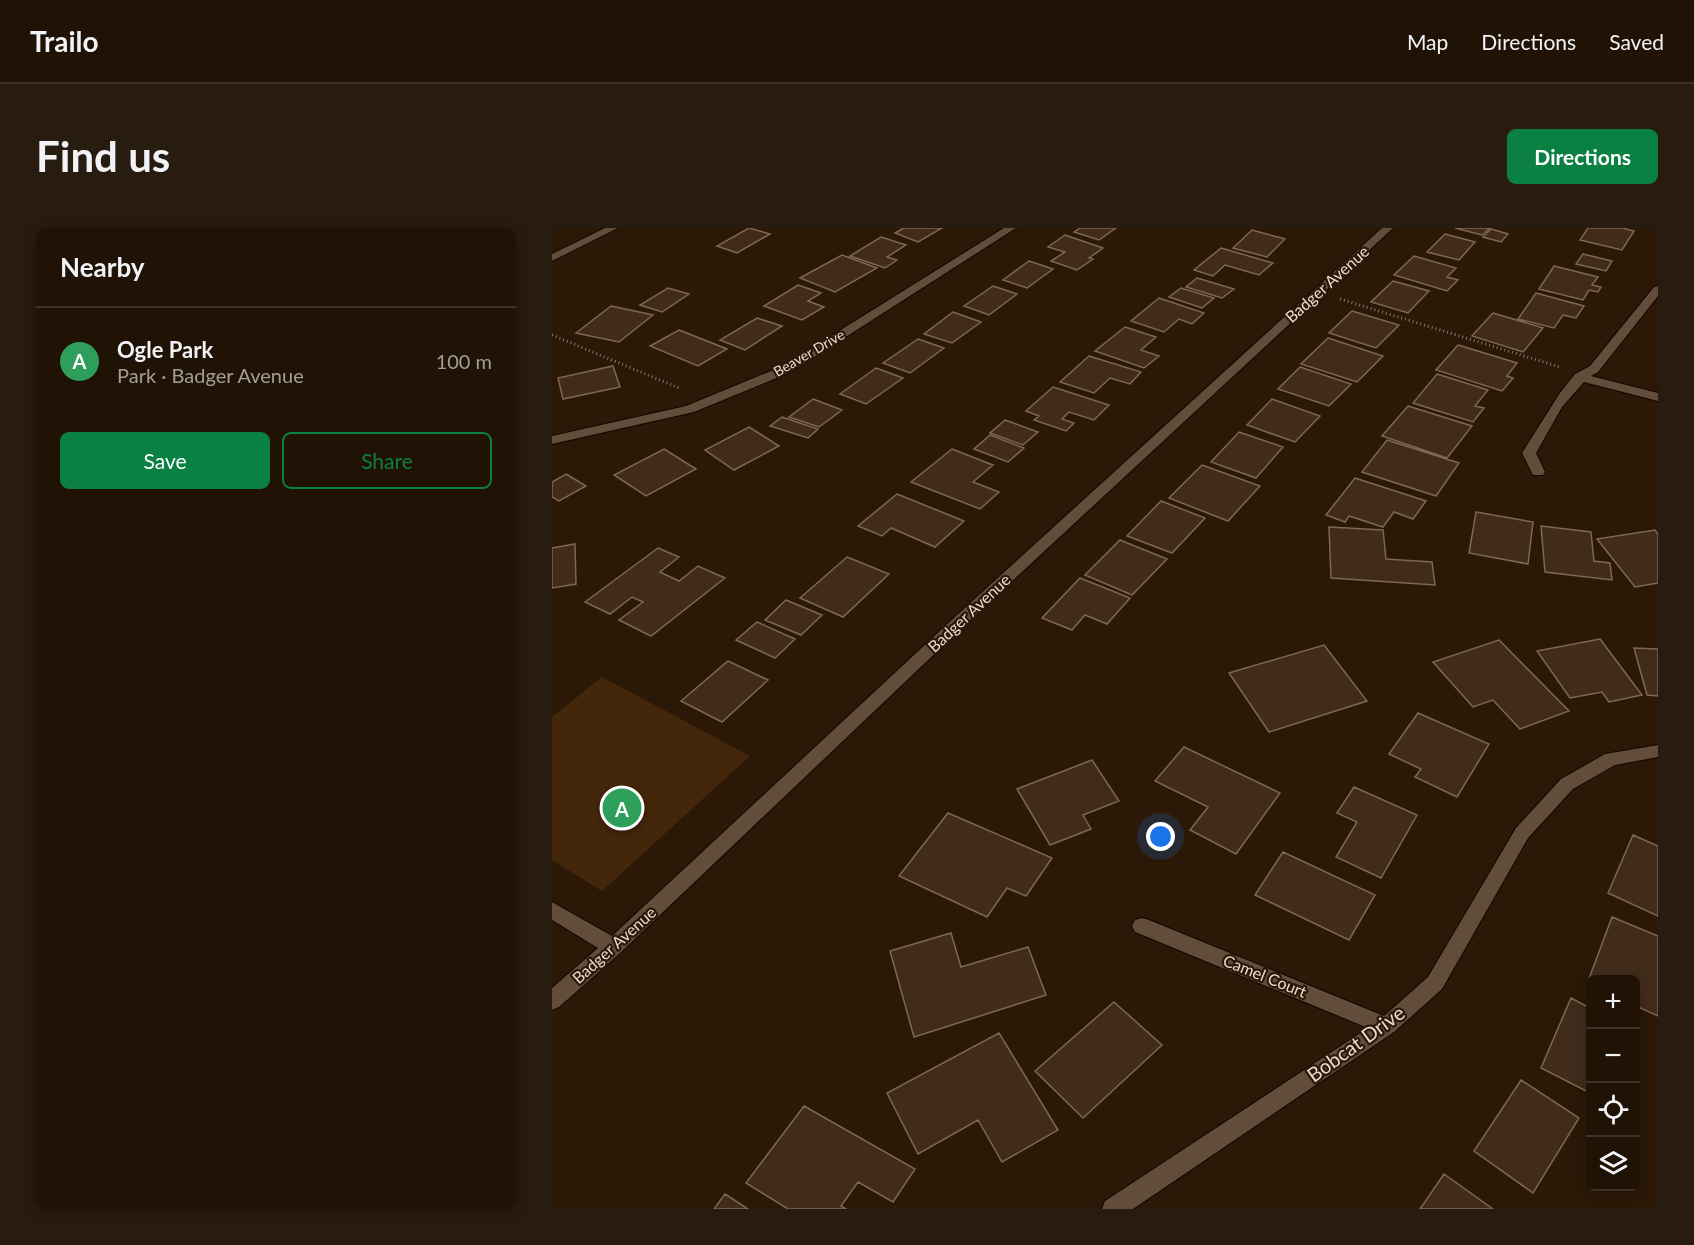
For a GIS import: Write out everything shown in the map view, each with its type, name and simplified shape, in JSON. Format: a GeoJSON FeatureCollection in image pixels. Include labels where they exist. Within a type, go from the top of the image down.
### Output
{"type":"FeatureCollection","features":[{"type":"Feature","properties":{"kind":"street"},"geometry":{"type":"LineString","coordinates":[[552,258],[613,228]]}},
{"type":"Feature","properties":{"kind":"street","name":"Beaver Drive"},"geometry":{"type":"LineString","coordinates":[[552,440],[690,409],[787,369],[1011,228]]}},
{"type":"Feature","properties":{"kind":"street","name":"Badger Avenue"},"geometry":{"type":"LineString","coordinates":[[552,1001],[613,947],[962,619],[1388,228]]}},
{"type":"Feature","properties":{"kind":"street"},"geometry":{"type":"LineString","coordinates":[[1538,472],[1529,453],[1568,389],[1579,377],[1594,369],[1658,289]]}},
{"type":"Feature","properties":{"kind":"street"},"geometry":{"type":"LineString","coordinates":[[1579,377],[1658,397]]}},
{"type":"Feature","properties":{"kind":"street","name":"Bobcat Drive"},"geometry":{"type":"LineString","coordinates":[[1113,1209],[1387,1026],[1435,982],[1522,833],[1567,784],[1611,759],[1658,751]]}},
{"type":"Feature","properties":{"kind":"street"},"geometry":{"type":"LineString","coordinates":[[552,910],[613,947]]}},
{"type":"Feature","properties":{"kind":"street","name":"Camel Court"},"geometry":{"type":"LineString","coordinates":[[1142,926],[1387,1026]]}},
{"type":"Feature","properties":{"kind":"path"},"geometry":{"type":"LineString","coordinates":[[1334,297],[1566,369]]}},
{"type":"Feature","properties":{"kind":"path"},"geometry":{"type":"LineString","coordinates":[[552,335],[710,401]]}},
{"type":"Feature","properties":{"kind":"shaded area"},"geometry":{"type":"Polygon","coordinates":[[[602,677],[750,756],[602,891],[552,860],[552,717],[602,677]]]}},
{"type":"Feature","properties":{"kind":"building"},"geometry":{"type":"Polygon","coordinates":[[[749,228],[770,234],[737,253],[717,246],[749,228]]]}},
{"type":"Feature","properties":{"kind":"building"},"geometry":{"type":"Polygon","coordinates":[[[904,228],[942,228],[918,242],[895,233],[904,228]]]}},
{"type":"Feature","properties":{"kind":"building"},"geometry":{"type":"Polygon","coordinates":[[[1080,228],[1116,228],[1099,240],[1074,232],[1080,228]]]}},
{"type":"Feature","properties":{"kind":"building"},"geometry":{"type":"Polygon","coordinates":[[[1455,228],[1490,228],[1482,235],[1455,228]]]}},
{"type":"Feature","properties":{"kind":"building"},"geometry":{"type":"Polygon","coordinates":[[[1588,228],[1622,228],[1634,231],[1622,250],[1580,240],[1588,228]]]}},
{"type":"Feature","properties":{"kind":"building"},"geometry":{"type":"Polygon","coordinates":[[[1491,229],[1508,234],[1501,242],[1483,237],[1491,229]]]}},
{"type":"Feature","properties":{"kind":"building"},"geometry":{"type":"Polygon","coordinates":[[[1252,230],[1285,239],[1267,257],[1233,248],[1252,230]]]}},
{"type":"Feature","properties":{"kind":"building"},"geometry":{"type":"Polygon","coordinates":[[[1445,234],[1475,242],[1459,260],[1427,252],[1445,234]]]}},
{"type":"Feature","properties":{"kind":"building"},"geometry":{"type":"Polygon","coordinates":[[[1065,235],[1103,248],[1089,258],[1093,259],[1077,270],[1051,261],[1065,252],[1048,247],[1065,235]]]}},
{"type":"Feature","properties":{"kind":"building"},"geometry":{"type":"Polygon","coordinates":[[[881,237],[906,245],[887,257],[897,260],[885,268],[850,256],[881,237]]]}},
{"type":"Feature","properties":{"kind":"building"},"geometry":{"type":"Polygon","coordinates":[[[1221,248],[1273,263],[1259,275],[1225,265],[1213,276],[1194,270],[1221,248]]]}},
{"type":"Feature","properties":{"kind":"building"},"geometry":{"type":"Polygon","coordinates":[[[1583,254],[1612,261],[1606,271],[1576,264],[1583,254]]]}},
{"type":"Feature","properties":{"kind":"building"},"geometry":{"type":"Polygon","coordinates":[[[842,255],[877,268],[835,292],[800,278],[842,255]]]}},
{"type":"Feature","properties":{"kind":"building"},"geometry":{"type":"Polygon","coordinates":[[[1414,256],[1456,268],[1447,277],[1458,280],[1447,291],[1394,275],[1414,256]]]}},
{"type":"Feature","properties":{"kind":"building"},"geometry":{"type":"Polygon","coordinates":[[[1029,261],[1053,269],[1027,288],[1003,280],[1029,261]]]}},
{"type":"Feature","properties":{"kind":"building"},"geometry":{"type":"Polygon","coordinates":[[[1554,266],[1598,277],[1592,285],[1601,287],[1598,292],[1589,290],[1583,300],[1539,289],[1554,266]]]}},
{"type":"Feature","properties":{"kind":"building"},"geometry":{"type":"Polygon","coordinates":[[[1197,278],[1234,289],[1222,298],[1186,287],[1197,278]]]}},
{"type":"Feature","properties":{"kind":"building"},"geometry":{"type":"Polygon","coordinates":[[[1393,281],[1429,291],[1408,313],[1371,302],[1393,281]]]}},
{"type":"Feature","properties":{"kind":"building"},"geometry":{"type":"Polygon","coordinates":[[[798,285],[821,293],[808,301],[824,307],[802,320],[764,306],[798,285]]]}},
{"type":"Feature","properties":{"kind":"building"},"geometry":{"type":"Polygon","coordinates":[[[993,286],[1017,294],[989,315],[964,306],[993,286]]]}},
{"type":"Feature","properties":{"kind":"building"},"geometry":{"type":"Polygon","coordinates":[[[668,288],[689,294],[662,312],[640,305],[668,288]]]}},
{"type":"Feature","properties":{"kind":"building"},"geometry":{"type":"Polygon","coordinates":[[[1181,288],[1214,298],[1202,308],[1169,297],[1181,288]]]}},
{"type":"Feature","properties":{"kind":"building"},"geometry":{"type":"Polygon","coordinates":[[[1536,293],[1584,306],[1576,318],[1563,315],[1554,328],[1518,319],[1536,293]]]}},
{"type":"Feature","properties":{"kind":"building"},"geometry":{"type":"Polygon","coordinates":[[[1159,298],[1204,313],[1192,324],[1179,319],[1164,332],[1131,321],[1159,298]]]}},
{"type":"Feature","properties":{"kind":"building"},"geometry":{"type":"Polygon","coordinates":[[[611,306],[653,315],[619,342],[576,333],[611,306]]]}},
{"type":"Feature","properties":{"kind":"building"},"geometry":{"type":"Polygon","coordinates":[[[1352,311],[1399,325],[1376,348],[1329,333],[1352,311]]]}},
{"type":"Feature","properties":{"kind":"building"},"geometry":{"type":"Polygon","coordinates":[[[953,312],[981,322],[952,343],[924,334],[953,312]]]}},
{"type":"Feature","properties":{"kind":"building"},"geometry":{"type":"Polygon","coordinates":[[[1493,313],[1543,328],[1523,352],[1472,336],[1493,313]]]}},
{"type":"Feature","properties":{"kind":"building"},"geometry":{"type":"Polygon","coordinates":[[[757,318],[782,326],[745,350],[720,340],[757,318]]]}},
{"type":"Feature","properties":{"kind":"building"},"geometry":{"type":"Polygon","coordinates":[[[1125,327],[1156,337],[1141,350],[1159,356],[1144,368],[1095,351],[1125,327]]]}},
{"type":"Feature","properties":{"kind":"building"},"geometry":{"type":"Polygon","coordinates":[[[679,330],[727,349],[698,366],[650,346],[679,330]]]}},
{"type":"Feature","properties":{"kind":"building"},"geometry":{"type":"Polygon","coordinates":[[[1328,338],[1383,356],[1357,382],[1301,364],[1328,338]]]}},
{"type":"Feature","properties":{"kind":"building"},"geometry":{"type":"Polygon","coordinates":[[[918,339],[944,348],[910,373],[883,363],[918,339]]]}},
{"type":"Feature","properties":{"kind":"building"},"geometry":{"type":"Polygon","coordinates":[[[1458,345],[1517,363],[1507,376],[1513,378],[1502,391],[1436,370],[1458,345]]]}},
{"type":"Feature","properties":{"kind":"building"},"geometry":{"type":"Polygon","coordinates":[[[1089,356],[1141,372],[1130,384],[1110,378],[1094,393],[1060,382],[1089,356]]]}},
{"type":"Feature","properties":{"kind":"building"},"geometry":{"type":"Polygon","coordinates":[[[613,366],[620,387],[563,399],[558,378],[613,366]]]}},
{"type":"Feature","properties":{"kind":"building"},"geometry":{"type":"Polygon","coordinates":[[[1300,367],[1351,384],[1329,406],[1278,389],[1300,367]]]}},
{"type":"Feature","properties":{"kind":"building"},"geometry":{"type":"Polygon","coordinates":[[[876,368],[903,378],[866,404],[840,394],[876,368]]]}},
{"type":"Feature","properties":{"kind":"building"},"geometry":{"type":"Polygon","coordinates":[[[1437,374],[1488,390],[1475,406],[1484,408],[1473,422],[1413,403],[1437,374]]]}},
{"type":"Feature","properties":{"kind":"building"},"geometry":{"type":"Polygon","coordinates":[[[1053,387],[1109,405],[1094,420],[1069,412],[1062,419],[1074,423],[1066,431],[1034,420],[1039,416],[1026,411],[1053,387]]]}},
{"type":"Feature","properties":{"kind":"building"},"geometry":{"type":"Polygon","coordinates":[[[813,399],[842,410],[819,427],[789,417],[813,399]]]}},
{"type":"Feature","properties":{"kind":"building"},"geometry":{"type":"Polygon","coordinates":[[[1272,399],[1320,416],[1295,442],[1247,425],[1272,399]]]}},
{"type":"Feature","properties":{"kind":"building"},"geometry":{"type":"Polygon","coordinates":[[[1408,406],[1472,426],[1447,458],[1382,436],[1408,406]]]}},
{"type":"Feature","properties":{"kind":"building"},"geometry":{"type":"Polygon","coordinates":[[[782,417],[818,429],[808,438],[770,426],[782,417]]]}},
{"type":"Feature","properties":{"kind":"building"},"geometry":{"type":"Polygon","coordinates":[[[1005,420],[1038,432],[1023,445],[990,433],[1005,420]]]}},
{"type":"Feature","properties":{"kind":"building"},"geometry":{"type":"Polygon","coordinates":[[[749,427],[779,446],[734,470],[705,450],[749,427]]]}},
{"type":"Feature","properties":{"kind":"building"},"geometry":{"type":"Polygon","coordinates":[[[1239,432],[1283,447],[1256,478],[1211,462],[1239,432]]]}},
{"type":"Feature","properties":{"kind":"building"},"geometry":{"type":"Polygon","coordinates":[[[990,435],[1024,448],[1008,462],[974,449],[990,435]]]}},
{"type":"Feature","properties":{"kind":"building"},"geometry":{"type":"Polygon","coordinates":[[[1387,440],[1459,463],[1436,496],[1362,472],[1387,440]]]}},
{"type":"Feature","properties":{"kind":"building"},"geometry":{"type":"Polygon","coordinates":[[[664,449],[696,469],[646,496],[614,475],[664,449]]]}},
{"type":"Feature","properties":{"kind":"building"},"geometry":{"type":"Polygon","coordinates":[[[952,449],[993,465],[973,482],[999,492],[980,509],[911,482],[952,449]]]}},
{"type":"Feature","properties":{"kind":"building"},"geometry":{"type":"Polygon","coordinates":[[[1202,465],[1260,486],[1228,521],[1169,498],[1202,465]]]}},
{"type":"Feature","properties":{"kind":"building"},"geometry":{"type":"Polygon","coordinates":[[[566,474],[586,486],[559,501],[552,497],[552,482],[566,474]]]}},
{"type":"Feature","properties":{"kind":"building"},"geometry":{"type":"Polygon","coordinates":[[[1355,478],[1426,501],[1413,519],[1394,512],[1383,527],[1349,516],[1345,522],[1326,515],[1355,478]]]}},
{"type":"Feature","properties":{"kind":"building"},"geometry":{"type":"Polygon","coordinates":[[[897,494],[964,521],[935,547],[891,528],[882,536],[858,526],[897,494]]]}},
{"type":"Feature","properties":{"kind":"building"},"geometry":{"type":"Polygon","coordinates":[[[1161,501],[1205,518],[1172,553],[1127,536],[1161,501]]]}},
{"type":"Feature","properties":{"kind":"building"},"geometry":{"type":"Polygon","coordinates":[[[1476,512],[1533,522],[1528,564],[1469,553],[1476,512]]]}},
{"type":"Feature","properties":{"kind":"building"},"geometry":{"type":"Polygon","coordinates":[[[1541,526],[1591,532],[1594,561],[1610,563],[1612,580],[1545,572],[1541,526]]]}},
{"type":"Feature","properties":{"kind":"building"},"geometry":{"type":"Polygon","coordinates":[[[1329,527],[1383,530],[1386,559],[1432,562],[1435,585],[1331,578],[1329,527]]]}},
{"type":"Feature","properties":{"kind":"building"},"geometry":{"type":"Polygon","coordinates":[[[1655,530],[1658,534],[1658,583],[1635,587],[1597,539],[1655,530]]]}},
{"type":"Feature","properties":{"kind":"building"},"geometry":{"type":"Polygon","coordinates":[[[1120,540],[1167,559],[1132,595],[1085,575],[1120,540]]]}},
{"type":"Feature","properties":{"kind":"building"},"geometry":{"type":"Polygon","coordinates":[[[575,544],[576,584],[552,588],[552,548],[575,544]]]}},
{"type":"Feature","properties":{"kind":"building"},"geometry":{"type":"Polygon","coordinates":[[[658,548],[679,557],[660,572],[679,581],[698,566],[725,578],[651,636],[619,620],[643,602],[632,597],[610,614],[585,602],[658,548]]]}},
{"type":"Feature","properties":{"kind":"building"},"geometry":{"type":"Polygon","coordinates":[[[847,557],[889,574],[843,617],[800,598],[847,557]]]}},
{"type":"Feature","properties":{"kind":"building"},"geometry":{"type":"Polygon","coordinates":[[[1080,578],[1130,598],[1107,624],[1085,615],[1072,630],[1042,618],[1080,578]]]}},
{"type":"Feature","properties":{"kind":"building"},"geometry":{"type":"Polygon","coordinates":[[[786,600],[822,615],[801,635],[765,620],[786,600]]]}},
{"type":"Feature","properties":{"kind":"building"},"geometry":{"type":"Polygon","coordinates":[[[757,622],[795,639],[775,658],[736,640],[757,622]]]}},
{"type":"Feature","properties":{"kind":"building"},"geometry":{"type":"Polygon","coordinates":[[[1600,639],[1642,695],[1609,702],[1602,692],[1570,698],[1537,651],[1600,639]]]}},
{"type":"Feature","properties":{"kind":"building"},"geometry":{"type":"Polygon","coordinates":[[[1499,640],[1569,711],[1520,729],[1493,700],[1473,707],[1433,662],[1499,640]]]}},
{"type":"Feature","properties":{"kind":"building"},"geometry":{"type":"Polygon","coordinates":[[[1324,645],[1367,701],[1269,732],[1229,673],[1324,645]]]}},
{"type":"Feature","properties":{"kind":"building"},"geometry":{"type":"Polygon","coordinates":[[[1634,648],[1658,649],[1658,696],[1647,695],[1634,648]]]}},
{"type":"Feature","properties":{"kind":"building"},"geometry":{"type":"Polygon","coordinates":[[[728,661],[768,680],[722,722],[681,701],[728,661]]]}},
{"type":"Feature","properties":{"kind":"building"},"geometry":{"type":"Polygon","coordinates":[[[1418,713],[1489,744],[1457,797],[1415,777],[1421,769],[1389,754],[1418,713]]]}},
{"type":"Feature","properties":{"kind":"building"},"geometry":{"type":"Polygon","coordinates":[[[1184,747],[1280,793],[1236,854],[1190,830],[1208,807],[1155,781],[1184,747]]]}},
{"type":"Feature","properties":{"kind":"building"},"geometry":{"type":"Polygon","coordinates":[[[1092,760],[1119,801],[1083,815],[1091,829],[1050,845],[1017,789],[1092,760]]]}},
{"type":"Feature","properties":{"kind":"building"},"geometry":{"type":"Polygon","coordinates":[[[1354,787],[1417,815],[1381,878],[1336,857],[1357,822],[1337,813],[1354,787]]]}},
{"type":"Feature","properties":{"kind":"building"},"geometry":{"type":"Polygon","coordinates":[[[948,813],[1052,858],[1026,896],[1007,888],[987,917],[899,876],[948,813]]]}},
{"type":"Feature","properties":{"kind":"building"},"geometry":{"type":"Polygon","coordinates":[[[1633,835],[1658,846],[1658,916],[1608,893],[1633,835]]]}},
{"type":"Feature","properties":{"kind":"building"},"geometry":{"type":"Polygon","coordinates":[[[1283,852],[1375,895],[1349,940],[1255,895],[1283,852]]]}},
{"type":"Feature","properties":{"kind":"building"},"geometry":{"type":"Polygon","coordinates":[[[1612,917],[1658,936],[1658,1016],[1640,1008],[1640,975],[1590,975],[1612,917]]]}},
{"type":"Feature","properties":{"kind":"building"},"geometry":{"type":"Polygon","coordinates":[[[951,933],[961,967],[1028,947],[1046,995],[914,1037],[890,951],[951,933]]]}},
{"type":"Feature","properties":{"kind":"building"},"geometry":{"type":"Polygon","coordinates":[[[1571,998],[1586,1006],[1586,1091],[1541,1068],[1571,998]]]}},
{"type":"Feature","properties":{"kind":"building"},"geometry":{"type":"Polygon","coordinates":[[[1114,1002],[1162,1045],[1083,1118],[1035,1071],[1114,1002]]]}},
{"type":"Feature","properties":{"kind":"building"},"geometry":{"type":"Polygon","coordinates":[[[999,1033],[1058,1130],[1002,1162],[978,1120],[918,1154],[887,1093],[999,1033]]]}},
{"type":"Feature","properties":{"kind":"building"},"geometry":{"type":"Polygon","coordinates":[[[1521,1080],[1579,1118],[1533,1193],[1474,1151],[1521,1080]]]}},
{"type":"Feature","properties":{"kind":"building"},"geometry":{"type":"Polygon","coordinates":[[[804,1106],[915,1169],[893,1202],[858,1182],[841,1206],[846,1209],[788,1209],[746,1183],[804,1106]]]}},
{"type":"Feature","properties":{"kind":"building"},"geometry":{"type":"Polygon","coordinates":[[[1444,1174],[1493,1209],[1420,1209],[1444,1174]]]}},
{"type":"Feature","properties":{"kind":"building"},"geometry":{"type":"Polygon","coordinates":[[[725,1194],[748,1209],[714,1209],[725,1194]]]}},
{"type":"Feature","properties":{"kind":"place","name":"Ogle Park"},"geometry":{"type":"Point","coordinates":[622,808]}}]}
